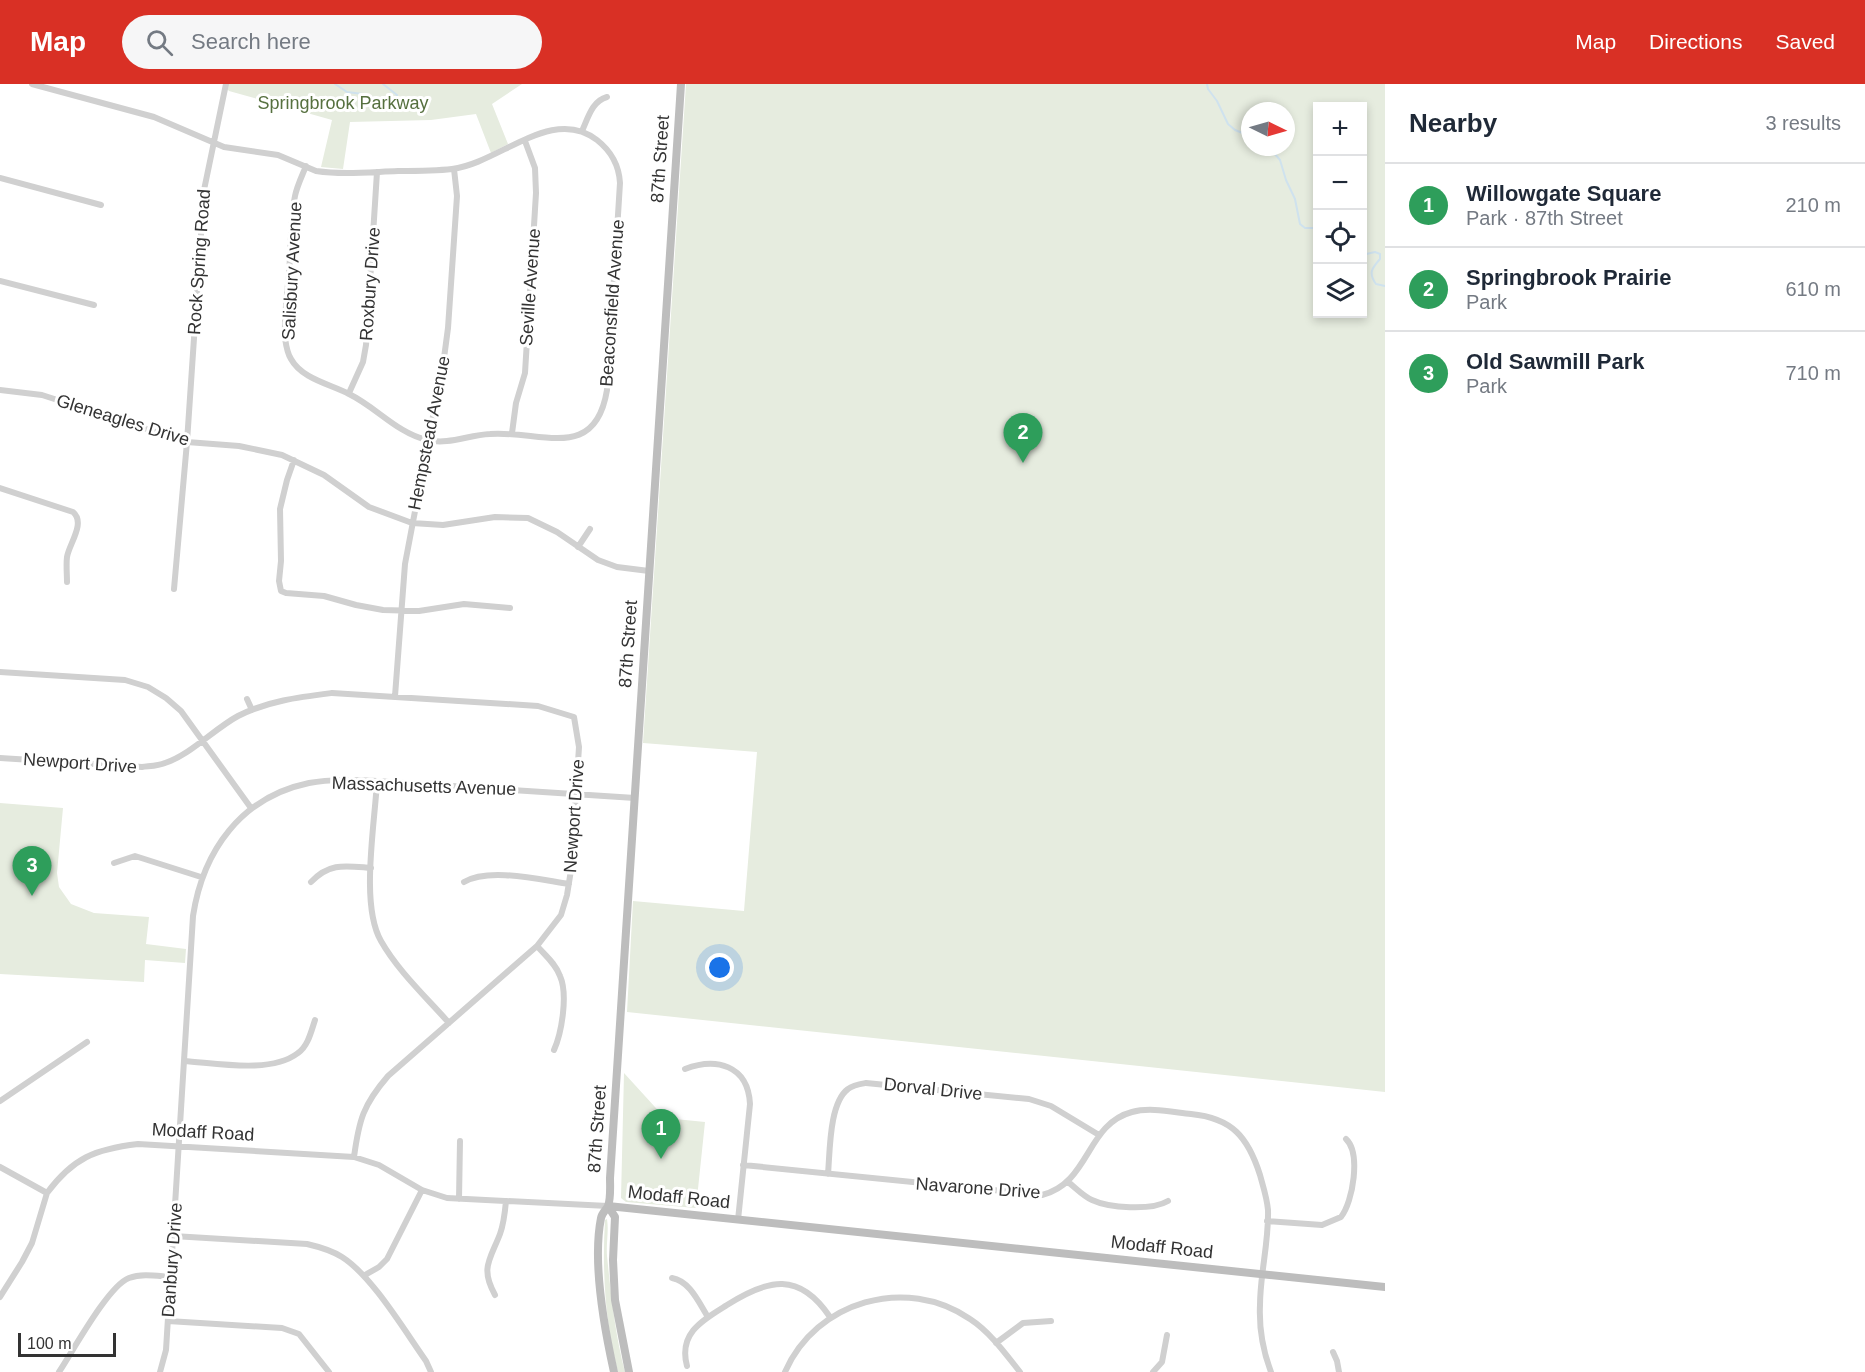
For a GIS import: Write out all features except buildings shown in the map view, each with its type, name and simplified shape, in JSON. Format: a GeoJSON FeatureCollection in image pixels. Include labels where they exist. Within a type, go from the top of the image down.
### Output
{"type":"FeatureCollection","features":[{"type":"Feature","properties":{"kind":"street"},"geometry":{"type":"LineString","coordinates":[[32,84],[154,117],[213,143],[235,150],[278,154],[316,171],[335,174],[454,169],[480,162],[544,132],[559,129],[582,131],[595,105],[607,97]]}},
{"type":"Feature","properties":{"kind":"street","name":"Rock Spring Road"},"geometry":{"type":"LineString","coordinates":[[174,589],[187,442],[204,190],[226,84]]}},
{"type":"Feature","properties":{"kind":"street","name":"87th Street"},"geometry":{"type":"LineString","coordinates":[[614,1372],[603,1318],[600,1278],[602,1216],[608,1206],[681,84]]}},
{"type":"Feature","properties":{"kind":"street","name":"Beaconsfield Avenue"},"geometry":{"type":"LineString","coordinates":[[428,440],[441,442],[487,434],[512,433],[555,439],[577,436],[591,429],[600,415],[606,400],[620,192],[619,174],[608,150],[582,131]]}},
{"type":"Feature","properties":{"kind":"street","name":"Seville Avenue"},"geometry":{"type":"LineString","coordinates":[[512,433],[516,403],[525,373],[537,193],[535,168],[525,141]]}},
{"type":"Feature","properties":{"kind":"street","name":"Salisbury Avenue"},"geometry":{"type":"LineString","coordinates":[[306,166],[293,208],[285,324],[286,346],[292,362],[304,373],[349,393],[374,408],[409,434],[428,440]]}},
{"type":"Feature","properties":{"kind":"street","name":"Hempstead Avenue"},"geometry":{"type":"LineString","coordinates":[[395,696],[405,564],[448,328],[457,196],[454,169]]}},
{"type":"Feature","properties":{"kind":"street","name":"Roxbury Drive"},"geometry":{"type":"LineString","coordinates":[[349,393],[363,362],[366,345],[377,172]]}},
{"type":"Feature","properties":{"kind":"street"},"geometry":{"type":"LineString","coordinates":[[0,178],[101,205]]}},
{"type":"Feature","properties":{"kind":"street"},"geometry":{"type":"LineString","coordinates":[[0,281],[94,305]]}},
{"type":"Feature","properties":{"kind":"street","name":"Gleneagles Drive"},"geometry":{"type":"LineString","coordinates":[[0,390],[42,395],[187,442],[254,448],[294,460],[329,478],[369,507],[412,523],[443,525],[495,517],[528,518],[557,532],[598,560],[617,567],[649,571]]}},
{"type":"Feature","properties":{"kind":"street"},"geometry":{"type":"LineString","coordinates":[[294,460],[280,509],[279,581],[281,591],[324,596],[371,609],[419,611],[464,604],[485,604],[510,608]]}},
{"type":"Feature","properties":{"kind":"street"},"geometry":{"type":"LineString","coordinates":[[0,488],[77,515],[79,522],[67,557],[68,582]]}},
{"type":"Feature","properties":{"kind":"street"},"geometry":{"type":"LineString","coordinates":[[578,547],[590,529]]}},
{"type":"Feature","properties":{"kind":"street"},"geometry":{"type":"LineString","coordinates":[[0,672],[125,680],[148,687],[181,711],[251,808]]}},
{"type":"Feature","properties":{"kind":"street","name":"Newport Drive"},"geometry":{"type":"LineString","coordinates":[[0,758],[142,767],[165,763],[182,754],[218,728],[252,710],[302,696],[332,693],[538,706],[574,717],[579,747],[576,794],[569,884],[561,915],[537,946],[388,1076],[372,1095],[363,1114],[354,1157]]}},
{"type":"Feature","properties":{"kind":"street"},"geometry":{"type":"LineString","coordinates":[[247,699],[252,710]]}},
{"type":"Feature","properties":{"kind":"street","name":"Massachusetts Avenue"},"geometry":{"type":"LineString","coordinates":[[179,1147],[193,916],[201,877],[221,840],[251,808],[279,793],[308,783],[342,780],[635,798]]}},
{"type":"Feature","properties":{"kind":"street"},"geometry":{"type":"LineString","coordinates":[[377,781],[369,893],[372,918],[380,940],[393,959],[449,1023]]}},
{"type":"Feature","properties":{"kind":"street"},"geometry":{"type":"LineString","coordinates":[[114,862],[135,856],[201,877]]}},
{"type":"Feature","properties":{"kind":"street"},"geometry":{"type":"LineString","coordinates":[[311,882],[319,874],[332,867],[371,868]]}},
{"type":"Feature","properties":{"kind":"street"},"geometry":{"type":"LineString","coordinates":[[464,882],[476,877],[495,875],[569,884]]}},
{"type":"Feature","properties":{"kind":"street"},"geometry":{"type":"LineString","coordinates":[[537,946],[555,967],[562,982],[561,1027],[554,1050]]}},
{"type":"Feature","properties":{"kind":"street"},"geometry":{"type":"LineString","coordinates":[[184,1061],[267,1066],[286,1060],[300,1052],[308,1040],[315,1020]]}},
{"type":"Feature","properties":{"kind":"street"},"geometry":{"type":"LineString","coordinates":[[0,1101],[87,1042]]}},
{"type":"Feature","properties":{"kind":"street"},"geometry":{"type":"LineString","coordinates":[[685,1069],[704,1063],[721,1065],[734,1070],[746,1083],[750,1104],[738,1220]]}},
{"type":"Feature","properties":{"kind":"street","name":"Dorval Drive"},"geometry":{"type":"LineString","coordinates":[[828,1174],[834,1116],[838,1101],[849,1088],[866,1083],[1029,1099],[1051,1106],[1099,1135]]}},
{"type":"Feature","properties":{"kind":"street","name":"Navarone Drive"},"geometry":{"type":"LineString","coordinates":[[743,1165],[1033,1196],[1050,1193],[1068,1182],[1077,1172],[1099,1135],[1108,1124],[1120,1116],[1143,1110],[1210,1117],[1230,1126],[1245,1140],[1253,1155],[1266,1195],[1267,1221],[1260,1304],[1261,1330],[1271,1372]]}},
{"type":"Feature","properties":{"kind":"street"},"geometry":{"type":"LineString","coordinates":[[1267,1221],[1322,1225],[1341,1217],[1350,1197],[1354,1157],[1353,1147],[1346,1139]]}},
{"type":"Feature","properties":{"kind":"street"},"geometry":{"type":"LineString","coordinates":[[459,1199],[460,1141]]}},
{"type":"Feature","properties":{"kind":"street","name":"Modaff Road"},"geometry":{"type":"LineString","coordinates":[[47,1193],[61,1174],[81,1159],[110,1147],[138,1144],[354,1157],[379,1165],[422,1190],[459,1199],[608,1206],[1385,1287]]}},
{"type":"Feature","properties":{"kind":"street","name":"Danbury Drive"},"geometry":{"type":"LineString","coordinates":[[160,1372],[166,1350],[179,1147]]}},
{"type":"Feature","properties":{"kind":"street"},"geometry":{"type":"LineString","coordinates":[[0,1167],[47,1193],[32,1243],[0,1297]]}},
{"type":"Feature","properties":{"kind":"street"},"geometry":{"type":"LineString","coordinates":[[1068,1182],[1087,1198],[1098,1202],[1149,1208],[1168,1201]]}},
{"type":"Feature","properties":{"kind":"street"},"geometry":{"type":"LineString","coordinates":[[364,1275],[379,1267],[387,1259],[422,1190]]}},
{"type":"Feature","properties":{"kind":"street"},"geometry":{"type":"LineString","coordinates":[[495,1295],[488,1280],[487,1266],[503,1225],[506,1201]]}},
{"type":"Feature","properties":{"kind":"street","name":"87th Street"},"geometry":{"type":"LineString","coordinates":[[608,1206],[615,1216],[615,1300],[629,1372]]}},
{"type":"Feature","properties":{"kind":"street"},"geometry":{"type":"LineString","coordinates":[[173,1236],[307,1244],[327,1248],[343,1257],[364,1275],[426,1361],[431,1372]]}},
{"type":"Feature","properties":{"kind":"street"},"geometry":{"type":"LineString","coordinates":[[59,1372],[105,1301],[119,1284],[136,1276],[171,1277]]}},
{"type":"Feature","properties":{"kind":"street"},"geometry":{"type":"LineString","coordinates":[[672,1278],[678,1279],[687,1286],[708,1317]]}},
{"type":"Feature","properties":{"kind":"street"},"geometry":{"type":"LineString","coordinates":[[687,1366],[685,1354],[689,1336],[695,1326],[749,1291],[773,1284],[789,1285],[803,1290],[820,1303],[830,1317]]}},
{"type":"Feature","properties":{"kind":"street"},"geometry":{"type":"LineString","coordinates":[[786,1372],[801,1345],[830,1317],[870,1300],[898,1297],[935,1302],[960,1312],[980,1326],[1020,1372]]}},
{"type":"Feature","properties":{"kind":"street"},"geometry":{"type":"LineString","coordinates":[[168,1321],[282,1328],[299,1334],[329,1372]]}},
{"type":"Feature","properties":{"kind":"street"},"geometry":{"type":"LineString","coordinates":[[996,1343],[1023,1323],[1051,1321]]}},
{"type":"Feature","properties":{"kind":"street"},"geometry":{"type":"LineString","coordinates":[[1155,1371],[1164,1355],[1167,1335]]}},
{"type":"Feature","properties":{"kind":"street"},"geometry":{"type":"LineString","coordinates":[[1333,1352],[1339,1372]]}},
{"type":"Feature","properties":{"kind":"green space","name":"Springbrook Parkway"},"geometry":{"type":"Polygon","coordinates":[[[223,84],[522,84],[492,104],[508,144],[491,153],[476,114],[431,120],[350,122],[343,169],[321,167],[332,120],[229,91],[223,84]]]}},
{"type":"Feature","properties":{"kind":"green space"},"geometry":{"type":"Polygon","coordinates":[[[686,84],[1385,84],[1385,1092],[627,1012],[633,901],[744,911],[757,752],[643,743],[686,84]]]}},
{"type":"Feature","properties":{"kind":"green space"},"geometry":{"type":"Polygon","coordinates":[[[0,803],[63,808],[57,873],[59,887],[71,904],[94,913],[149,917],[146,944],[186,949],[185,963],[145,960],[144,982],[0,974],[0,803]]]}},
{"type":"Feature","properties":{"kind":"green space"},"geometry":{"type":"Polygon","coordinates":[[[624,1073],[665,1118],[705,1122],[696,1208],[626,1202],[621,1198],[624,1073]]]}},
{"type":"Feature","properties":{"kind":"green space"},"geometry":{"type":"Polygon","coordinates":[[[607,1219],[610,1285],[625,1372],[618,1372],[607,1315],[604,1258],[605,1220],[607,1219]]]}},
{"type":"Feature","properties":{"kind":"waterway"},"geometry":{"type":"LineString","coordinates":[[335,84],[347,92],[363,94],[386,104],[396,102],[397,95],[383,84]]}},
{"type":"Feature","properties":{"kind":"waterway"},"geometry":{"type":"LineString","coordinates":[[1207,84],[1228,124],[1241,132]]}},
{"type":"Feature","properties":{"kind":"waterway"},"geometry":{"type":"LineString","coordinates":[[1277,156],[1295,199],[1300,224],[1305,228],[1313,228]]}},
{"type":"Feature","properties":{"kind":"waterway"},"geometry":{"type":"LineString","coordinates":[[1367,254],[1375,252],[1380,254],[1380,259],[1373,268],[1372,274],[1376,284],[1385,286]]}},
{"type":"Feature","properties":{"kind":"place","name":"Springbrook Prairie"},"geometry":{"type":"Point","coordinates":[1023,463]}},
{"type":"Feature","properties":{"kind":"place","name":"Old Sawmill Park"},"geometry":{"type":"Point","coordinates":[32,896]}},
{"type":"Feature","properties":{"kind":"place","name":"Willowgate Square"},"geometry":{"type":"Point","coordinates":[661,1159]}}]}
